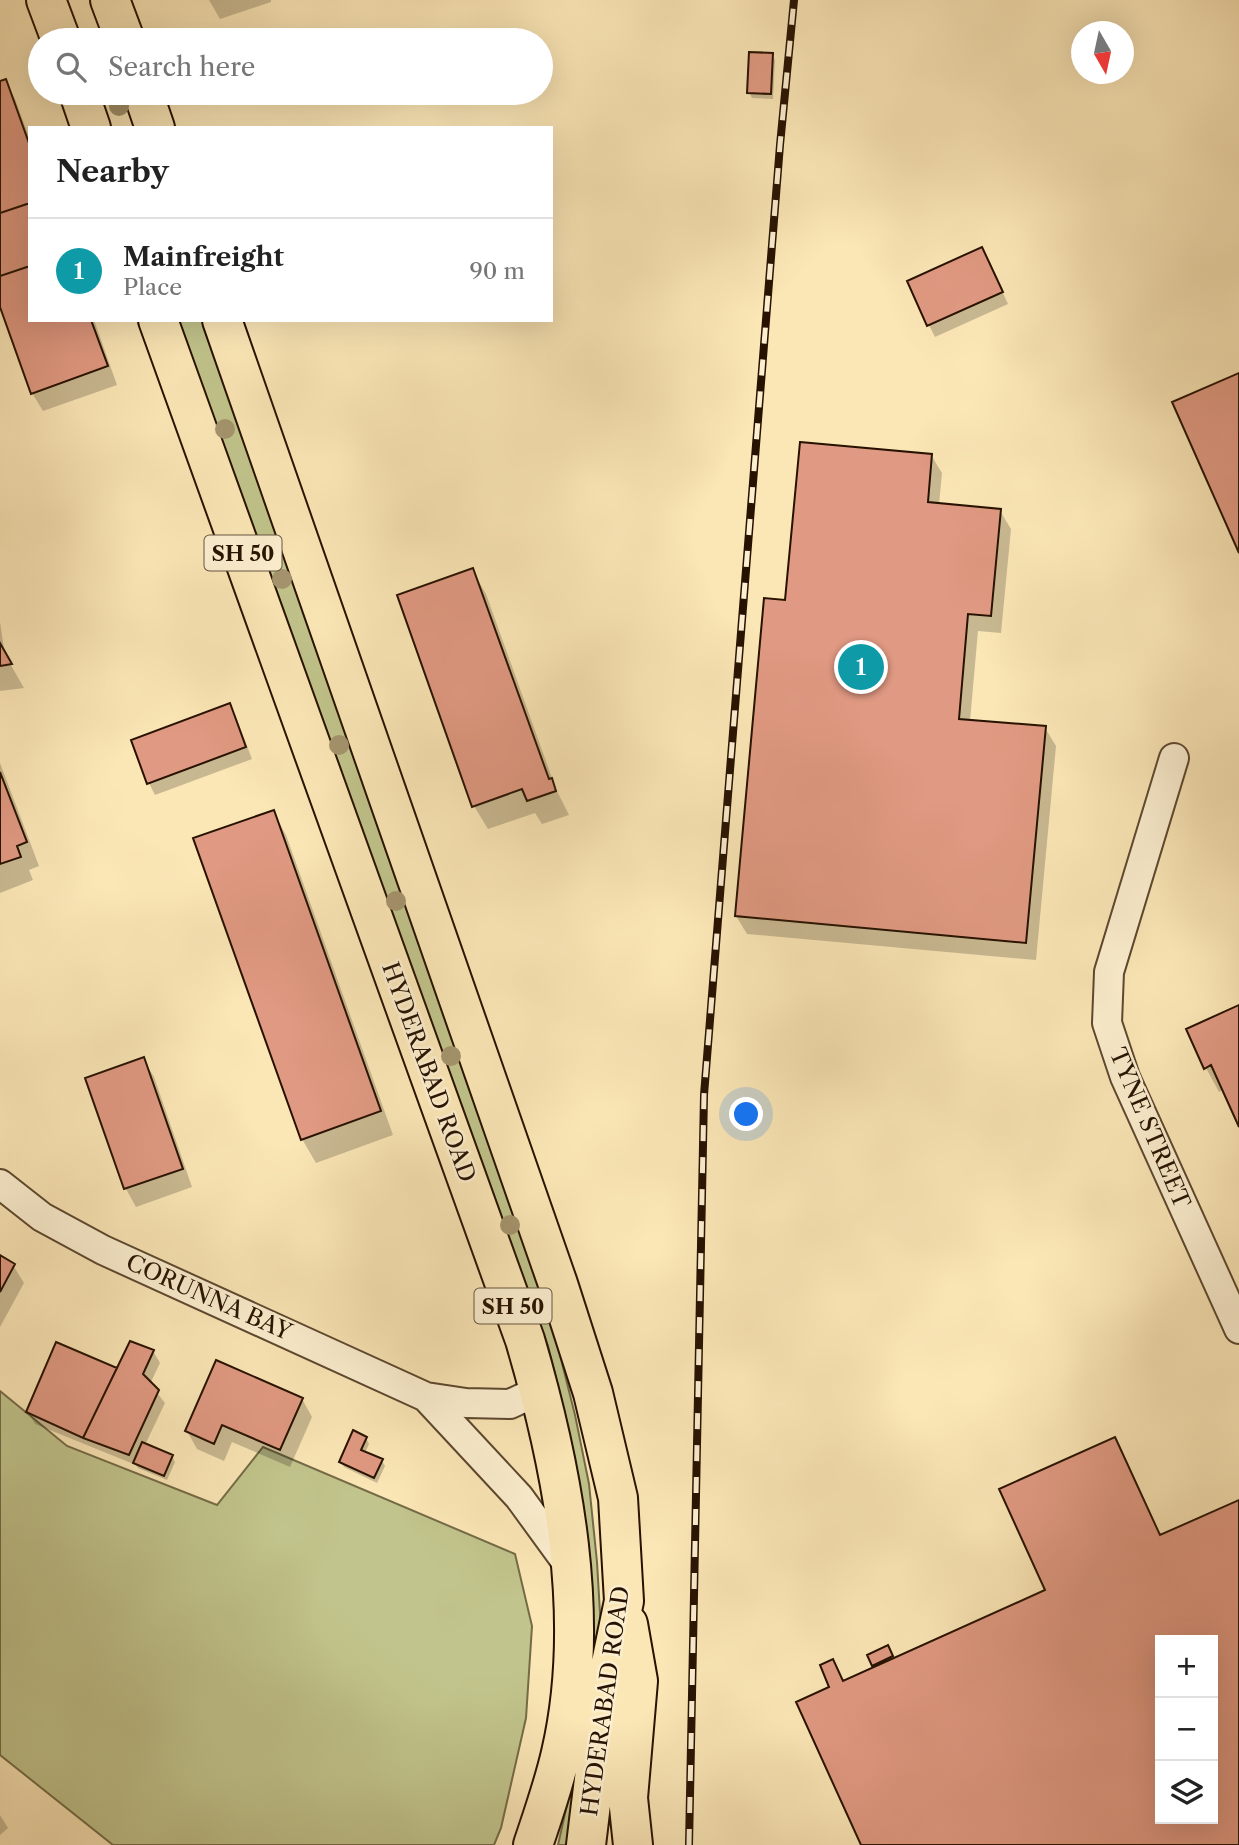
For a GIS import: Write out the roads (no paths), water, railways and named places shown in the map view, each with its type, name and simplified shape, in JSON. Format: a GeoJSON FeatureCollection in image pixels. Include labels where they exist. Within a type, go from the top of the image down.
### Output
{"type":"FeatureCollection","features":[{"type":"Feature","properties":{"kind":"highway"},"geometry":{"type":"LineString","coordinates":[[46,0],[56,28]]}},
{"type":"Feature","properties":{"kind":"highway"},"geometry":{"type":"LineString","coordinates":[[110,0],[120,28]]}},
{"type":"Feature","properties":{"kind":"highway"},"geometry":{"type":"LineString","coordinates":[[83,105],[89,126]]}},
{"type":"Feature","properties":{"kind":"highway"},"geometry":{"type":"LineString","coordinates":[[147,105],[154,126]]}},
{"type":"Feature","properties":{"kind":"highway","name":"HYDERABAD ROAD"},"geometry":{"type":"LineString","coordinates":[[159,322],[525,1340],[540,1390],[556,1458],[570,1567],[574,1656],[561,1752],[533,1845]]}},
{"type":"Feature","properties":{"kind":"highway","name":"HYDERABAD ROAD"},"geometry":{"type":"LineString","coordinates":[[223,322],[558,1284],[593,1393],[618,1498],[624,1601],[604,1697],[586,1845]]}},
{"type":"Feature","properties":{"kind":"highway"},"geometry":{"type":"LineString","coordinates":[[624,1601],[638,1681],[628,1797],[633,1845]]}},
{"type":"Feature","properties":{"kind":"street","name":"TYNE STREET"},"geometry":{"type":"LineString","coordinates":[[1174,758],[1109,972],[1107,1023],[1125,1077],[1239,1329]]}},
{"type":"Feature","properties":{"kind":"street","name":"CORUNNA BAY"},"geometry":{"type":"LineString","coordinates":[[0,1184],[42,1217],[103,1250],[426,1397],[466,1403],[510,1404],[540,1390]]}},
{"type":"Feature","properties":{"kind":"street","name":"CORUNNA BAY"},"geometry":{"type":"LineString","coordinates":[[426,1397],[519,1497],[570,1567]]}},
{"type":"Feature","properties":{"kind":"railway"},"geometry":{"type":"LineString","coordinates":[[689,1845],[704,1095],[794,0]]}},
{"type":"Feature","properties":{"kind":"place","name":"Mainfreight"},"geometry":{"type":"Point","coordinates":[861,667]}}]}
